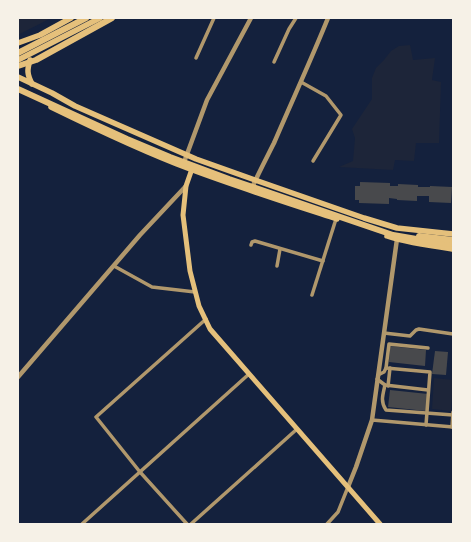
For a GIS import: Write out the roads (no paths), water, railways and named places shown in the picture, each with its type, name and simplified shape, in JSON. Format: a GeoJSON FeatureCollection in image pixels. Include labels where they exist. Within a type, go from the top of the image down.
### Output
{"type":"FeatureCollection","features":[{"type":"Feature","properties":{"kind":"highway"},"geometry":{"type":"LineString","coordinates":[[18,53],[86,18]]}},
{"type":"Feature","properties":{"kind":"highway"},"geometry":{"type":"LineString","coordinates":[[18,66],[36,60],[112,18]]}},
{"type":"Feature","properties":{"kind":"highway"},"geometry":{"type":"LineString","coordinates":[[18,86],[147,144],[225,174],[390,231],[453,240]]}},
{"type":"Feature","properties":{"kind":"highway"},"geometry":{"type":"LineString","coordinates":[[19,91],[127,139],[229,179],[393,235],[453,244]]}},
{"type":"Feature","properties":{"kind":"main road"},"geometry":{"type":"LineString","coordinates":[[18,43],[40,35],[71,18]]}},
{"type":"Feature","properties":{"kind":"main road"},"geometry":{"type":"LineString","coordinates":[[18,60],[100,18]]}},
{"type":"Feature","properties":{"kind":"main road"},"geometry":{"type":"LineString","coordinates":[[32,54],[28,67],[28,75],[32,84]]}},
{"type":"Feature","properties":{"kind":"main road"},"geometry":{"type":"LineString","coordinates":[[18,77],[75,106],[196,159],[364,218],[397,228],[453,234]]}},
{"type":"Feature","properties":{"kind":"main road"},"geometry":{"type":"LineString","coordinates":[[19,91],[126,142],[191,170],[397,240],[453,249]]}},
{"type":"Feature","properties":{"kind":"main road"},"geometry":{"type":"LineString","coordinates":[[196,159],[186,186],[183,215],[190,271],[199,306],[210,329],[380,524]]}},
{"type":"Feature","properties":{"kind":"street"},"geometry":{"type":"LineString","coordinates":[[196,58],[214,18]]}},
{"type":"Feature","properties":{"kind":"street"},"geometry":{"type":"LineString","coordinates":[[182,166],[208,100],[251,18]]}},
{"type":"Feature","properties":{"kind":"street"},"geometry":{"type":"LineString","coordinates":[[274,62],[289,29],[296,18]]}},
{"type":"Feature","properties":{"kind":"street"},"geometry":{"type":"LineString","coordinates":[[251,191],[314,55],[328,18]]}},
{"type":"Feature","properties":{"kind":"street"},"geometry":{"type":"LineString","coordinates":[[301,82],[326,96],[341,115],[313,161]]}},
{"type":"Feature","properties":{"kind":"street"},"geometry":{"type":"LineString","coordinates":[[18,377],[140,235],[186,186]]}},
{"type":"Feature","properties":{"kind":"street"},"geometry":{"type":"LineString","coordinates":[[312,295],[336,219]]}},
{"type":"Feature","properties":{"kind":"street"},"geometry":{"type":"LineString","coordinates":[[327,524],[338,512],[356,467],[372,420],[397,240]]}},
{"type":"Feature","properties":{"kind":"street"},"geometry":{"type":"LineString","coordinates":[[251,245],[252,242],[255,241],[323,261]]}},
{"type":"Feature","properties":{"kind":"street"},"geometry":{"type":"LineString","coordinates":[[277,266],[280,249]]}},
{"type":"Feature","properties":{"kind":"street"},"geometry":{"type":"LineString","coordinates":[[114,266],[152,286],[195,292]]}},
{"type":"Feature","properties":{"kind":"street"},"geometry":{"type":"LineString","coordinates":[[188,524],[140,472],[96,416],[206,319]]}},
{"type":"Feature","properties":{"kind":"street"},"geometry":{"type":"LineString","coordinates":[[384,333],[410,336],[419,329],[453,334]]}},
{"type":"Feature","properties":{"kind":"street"},"geometry":{"type":"LineString","coordinates":[[372,420],[453,427],[453,414],[386,410],[383,407],[382,402],[387,385],[389,344],[428,348]]}},
{"type":"Feature","properties":{"kind":"street"},"geometry":{"type":"LineString","coordinates":[[377,378],[388,368]]}},
{"type":"Feature","properties":{"kind":"street"},"geometry":{"type":"LineString","coordinates":[[388,368],[430,372],[426,425]]}},
{"type":"Feature","properties":{"kind":"street"},"geometry":{"type":"LineString","coordinates":[[85,523],[250,374]]}},
{"type":"Feature","properties":{"kind":"street"},"geometry":{"type":"LineString","coordinates":[[377,378],[387,385],[428,390]]}},
{"type":"Feature","properties":{"kind":"street"},"geometry":{"type":"LineString","coordinates":[[191,524],[297,429]]}}]}
